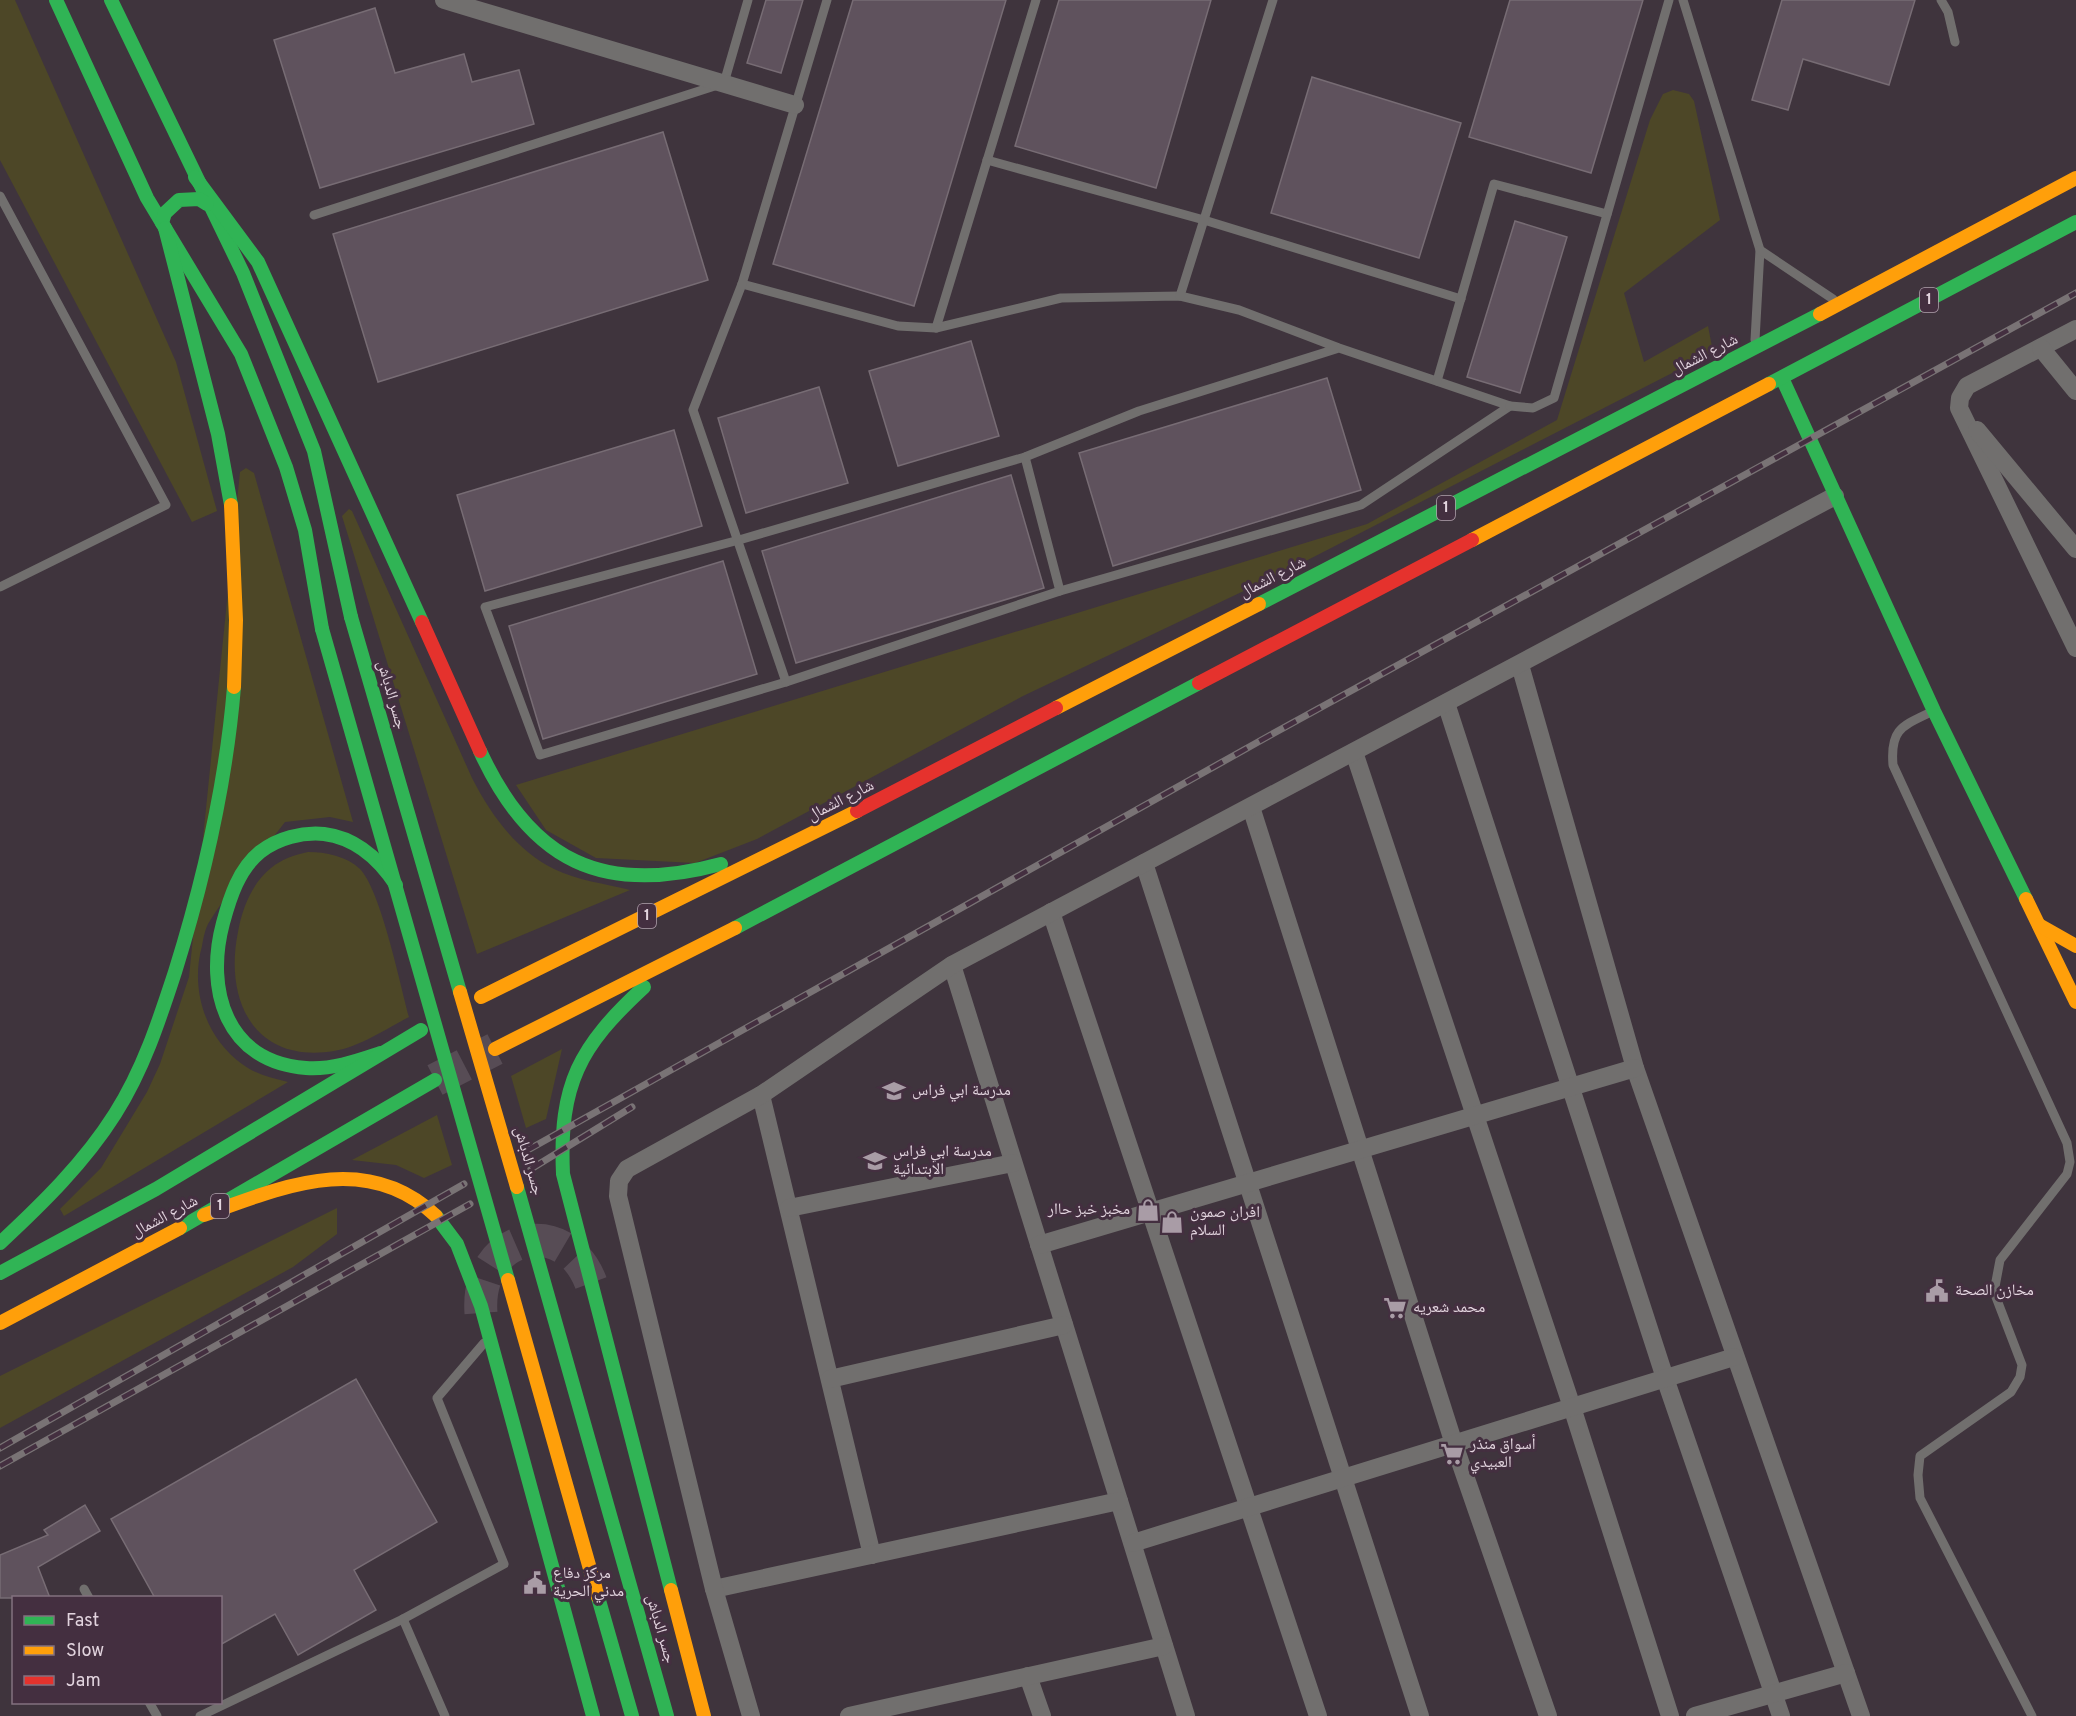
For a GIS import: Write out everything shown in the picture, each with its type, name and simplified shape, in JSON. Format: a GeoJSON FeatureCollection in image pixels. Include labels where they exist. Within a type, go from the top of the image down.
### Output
{"type":"FeatureCollection","features":[{"type":"Feature","properties":{"kind":"main road"},"geometry":{"type":"LineString","coordinates":[[56,0],[147,198],[241,354],[286,467],[304,530],[322,629],[632,1716]]}},
{"type":"Feature","properties":{"kind":"main road"},"geometry":{"type":"LineString","coordinates":[[111,0],[195,177],[258,262],[484,759],[521,820],[535,836],[555,851],[588,867],[609,873],[650,878],[701,870],[814,834]]}},
{"type":"Feature","properties":{"kind":"main road","name":"جسر الدباش"},"geometry":{"type":"LineString","coordinates":[[195,177],[243,273],[314,452],[351,617],[546,1284],[667,1716]]}},
{"type":"Feature","properties":{"kind":"main road","name":"شارع الشمال"},"geometry":{"type":"LineString","coordinates":[[481,997],[814,834],[1755,349],[2076,178]]}},
{"type":"Feature","properties":{"kind":"main road"},"geometry":{"type":"LineString","coordinates":[[0,1243],[47,1199],[82,1161],[126,1095],[143,1061],[197,898],[214,836],[234,706],[237,640],[232,507],[210,399],[170,256],[164,226],[165,213],[179,200],[199,199],[207,204]]}},
{"type":"Feature","properties":{"kind":"main road","name":"1"},"geometry":{"type":"LineString","coordinates":[[495,1049],[682,955],[2076,222]]}},
{"type":"Feature","properties":{"kind":"main road"},"geometry":{"type":"LineString","coordinates":[[1782,378],[1934,711],[2076,1002]]}},
{"type":"Feature","properties":{"kind":"main road"},"geometry":{"type":"LineString","coordinates":[[381,1053],[338,1066],[313,1068],[296,1066],[265,1056],[236,1033],[218,1000],[214,965],[230,898],[240,878],[260,852],[301,834],[328,835],[355,843],[370,853],[396,885]]}},
{"type":"Feature","properties":{"kind":"main road"},"geometry":{"type":"LineString","coordinates":[[2039,925],[2076,946]]}},
{"type":"Feature","properties":{"kind":"main road"},"geometry":{"type":"LineString","coordinates":[[682,955],[619,1010],[600,1030],[574,1074],[560,1132],[563,1174],[568,1196],[704,1716]]}},
{"type":"Feature","properties":{"kind":"main road","name":"شارع الشمال"},"geometry":{"type":"LineString","coordinates":[[0,1273],[156,1189],[421,1030]]}},
{"type":"Feature","properties":{"kind":"main road","name":"شارع الشمال"},"geometry":{"type":"LineString","coordinates":[[0,1323],[204,1215],[435,1080]]}},
{"type":"Feature","properties":{"kind":"main road"},"geometry":{"type":"LineString","coordinates":[[204,1215],[285,1188],[333,1177],[369,1181],[391,1188],[425,1207],[447,1228],[466,1268],[489,1338],[593,1716]]}},
{"type":"Feature","properties":{"kind":"street"},"geometry":{"type":"LineString","coordinates":[[444,0],[795,105]]}},
{"type":"Feature","properties":{"kind":"street"},"geometry":{"type":"LineString","coordinates":[[2076,329],[1967,386],[1960,398],[1959,408],[2076,648]]}},
{"type":"Feature","properties":{"kind":"street"},"geometry":{"type":"LineString","coordinates":[[2041,348],[2076,391]]}},
{"type":"Feature","properties":{"kind":"street"},"geometry":{"type":"LineString","coordinates":[[1959,408],[2076,549]]}},
{"type":"Feature","properties":{"kind":"street"},"geometry":{"type":"LineString","coordinates":[[751,1716],[714,1589],[618,1196],[619,1181],[627,1169],[761,1095],[952,965],[1835,496]]}},
{"type":"Feature","properties":{"kind":"street"},"geometry":{"type":"LineString","coordinates":[[1520,665],[1635,1068],[1861,1716]]}},
{"type":"Feature","properties":{"kind":"street"},"geometry":{"type":"LineString","coordinates":[[1446,703],[1665,1378],[1781,1716]]}},
{"type":"Feature","properties":{"kind":"street"},"geometry":{"type":"LineString","coordinates":[[1354,752],[1572,1407],[1670,1716]]}},
{"type":"Feature","properties":{"kind":"street"},"geometry":{"type":"LineString","coordinates":[[1251,807],[1454,1444],[1548,1716]]}},
{"type":"Feature","properties":{"kind":"street"},"geometry":{"type":"LineString","coordinates":[[1144,863],[1420,1716]]}},
{"type":"Feature","properties":{"kind":"street"},"geometry":{"type":"LineString","coordinates":[[1052,912],[1318,1716]]}},
{"type":"Feature","properties":{"kind":"street"},"geometry":{"type":"LineString","coordinates":[[952,965],[1185,1716]]}},
{"type":"Feature","properties":{"kind":"street"},"geometry":{"type":"LineString","coordinates":[[1039,1245],[1635,1068]]}},
{"type":"Feature","properties":{"kind":"street"},"geometry":{"type":"LineString","coordinates":[[761,1095],[872,1555]]}},
{"type":"Feature","properties":{"kind":"street"},"geometry":{"type":"LineString","coordinates":[[789,1208],[1013,1163]]}},
{"type":"Feature","properties":{"kind":"street"},"geometry":{"type":"LineString","coordinates":[[830,1379],[1064,1325]]}},
{"type":"Feature","properties":{"kind":"street"},"geometry":{"type":"LineString","coordinates":[[1133,1543],[1734,1357]]}},
{"type":"Feature","properties":{"kind":"street"},"geometry":{"type":"LineString","coordinates":[[714,1589],[1119,1501]]}},
{"type":"Feature","properties":{"kind":"street"},"geometry":{"type":"LineString","coordinates":[[849,1716],[896,1711],[1028,1676],[1164,1646]]}},
{"type":"Feature","properties":{"kind":"street"},"geometry":{"type":"LineString","coordinates":[[1695,1716],[1846,1673]]}},
{"type":"Feature","properties":{"kind":"street"},"geometry":{"type":"LineString","coordinates":[[1028,1676],[1042,1716]]}},
{"type":"Feature","properties":{"kind":"lane"},"geometry":{"type":"LineString","coordinates":[[314,215],[724,83],[748,0]]}},
{"type":"Feature","properties":{"kind":"lane"},"geometry":{"type":"LineString","coordinates":[[786,682],[693,410],[742,284],[827,0]]}},
{"type":"Feature","properties":{"kind":"lane"},"geometry":{"type":"LineString","coordinates":[[936,328],[1036,0]]}},
{"type":"Feature","properties":{"kind":"lane"},"geometry":{"type":"LineString","coordinates":[[1180,296],[1273,0]]}},
{"type":"Feature","properties":{"kind":"lane"},"geometry":{"type":"LineString","coordinates":[[742,284],[898,326],[936,328],[1061,298],[1180,296],[1239,310],[1339,348],[1510,406],[1533,408],[1554,398],[1669,0]]}},
{"type":"Feature","properties":{"kind":"lane"},"geometry":{"type":"LineString","coordinates":[[1683,0],[1760,250],[1755,349]]}},
{"type":"Feature","properties":{"kind":"lane"},"geometry":{"type":"LineString","coordinates":[[1941,0],[1948,12],[1955,42]]}},
{"type":"Feature","properties":{"kind":"lane"},"geometry":{"type":"LineString","coordinates":[[987,160],[1204,220],[1461,299]]}},
{"type":"Feature","properties":{"kind":"lane"},"geometry":{"type":"LineString","coordinates":[[1437,381],[1494,184],[1607,214]]}},
{"type":"Feature","properties":{"kind":"lane"},"geometry":{"type":"LineString","coordinates":[[0,196],[166,505],[0,587]]}},
{"type":"Feature","properties":{"kind":"lane"},"geometry":{"type":"LineString","coordinates":[[1760,250],[1840,304]]}},
{"type":"Feature","properties":{"kind":"lane"},"geometry":{"type":"LineString","coordinates":[[1339,348],[1139,411],[1025,456],[739,540],[484,607],[540,755],[786,682],[1060,591],[1360,506],[1510,406]]}},
{"type":"Feature","properties":{"kind":"lane"},"geometry":{"type":"LineString","coordinates":[[1025,456],[1060,591]]}},
{"type":"Feature","properties":{"kind":"lane"},"geometry":{"type":"LineString","coordinates":[[1934,711],[1900,727],[1894,740],[1893,765],[2067,1143],[2070,1162],[2067,1174],[2000,1260],[1994,1292],[2022,1365],[2020,1377],[2011,1392],[1920,1456],[1918,1475],[1920,1498],[2032,1716]]}},
{"type":"Feature","properties":{"kind":"lane"},"geometry":{"type":"LineString","coordinates":[[200,1716],[403,1619],[504,1564],[437,1398],[489,1338]]}},
{"type":"Feature","properties":{"kind":"lane"},"geometry":{"type":"LineString","coordinates":[[403,1619],[446,1716]]}},
{"type":"Feature","properties":{"kind":"shaded area"},"geometry":{"type":"Polygon","coordinates":[[[0,0],[15,0],[176,362],[217,511],[192,522],[0,160],[0,0]]]}},
{"type":"Feature","properties":{"kind":"shaded area"},"geometry":{"type":"Polygon","coordinates":[[[1673,90],[1689,94],[1694,101],[1720,220],[1624,293],[1644,362],[1708,326],[1713,352],[1296,566],[1023,696],[757,839],[695,863],[596,858],[546,830],[516,785],[1367,524],[1557,420],[1650,120],[1663,94],[1673,90]]]}},
{"type":"Feature","properties":{"kind":"shaded area"},"geometry":{"type":"Polygon","coordinates":[[[246,468],[254,473],[353,822],[330,817],[285,822],[226,898],[208,924],[204,935],[199,962],[200,995],[210,1026],[218,1040],[229,1053],[247,1067],[258,1073],[288,1082],[64,1216],[60,1209],[101,1168],[147,1092],[160,1064],[189,977],[240,472],[246,468]]]}},
{"type":"Feature","properties":{"kind":"shaded area"},"geometry":{"type":"Polygon","coordinates":[[[349,509],[352,511],[472,778],[496,818],[516,842],[554,869],[581,879],[630,890],[477,954],[342,516],[349,509]]]}},
{"type":"Feature","properties":{"kind":"shaded area"},"geometry":{"type":"Polygon","coordinates":[[[308,852],[342,858],[360,869],[368,880],[382,917],[409,1017],[363,1042],[334,1051],[306,1052],[283,1047],[265,1037],[251,1022],[241,1003],[236,981],[235,957],[238,932],[242,914],[253,889],[264,874],[275,865],[308,852]]]}},
{"type":"Feature","properties":{"kind":"shaded area"},"geometry":{"type":"Polygon","coordinates":[[[562,1049],[546,1119],[526,1128],[511,1076],[562,1049]]]}},
{"type":"Feature","properties":{"kind":"shaded area"},"geometry":{"type":"Polygon","coordinates":[[[437,1115],[452,1165],[424,1178],[396,1165],[352,1160],[437,1115]]]}},
{"type":"Feature","properties":{"kind":"shaded area"},"geometry":{"type":"Polygon","coordinates":[[[337,1208],[337,1234],[293,1267],[0,1428],[0,1376],[337,1208]]]}},
{"type":"Feature","properties":{"kind":"building"},"geometry":{"type":"Polygon","coordinates":[[[766,0],[803,0],[781,73],[747,63],[766,0]]]}},
{"type":"Feature","properties":{"kind":"building"},"geometry":{"type":"Polygon","coordinates":[[[853,0],[1006,0],[914,306],[773,264],[853,0]]]}},
{"type":"Feature","properties":{"kind":"building"},"geometry":{"type":"Polygon","coordinates":[[[1059,0],[1211,0],[1156,188],[1015,146],[1059,0]]]}},
{"type":"Feature","properties":{"kind":"building"},"geometry":{"type":"Polygon","coordinates":[[[1510,0],[1643,0],[1591,173],[1469,137],[1510,0]]]}},
{"type":"Feature","properties":{"kind":"building"},"geometry":{"type":"Polygon","coordinates":[[[1782,0],[1915,0],[1889,85],[1803,59],[1788,110],[1752,100],[1782,0]]]}},
{"type":"Feature","properties":{"kind":"building"},"geometry":{"type":"Polygon","coordinates":[[[375,8],[395,73],[464,54],[472,82],[519,70],[534,124],[320,188],[274,40],[375,8]]]}},
{"type":"Feature","properties":{"kind":"building"},"geometry":{"type":"Polygon","coordinates":[[[1312,77],[1461,123],[1419,258],[1271,213],[1312,77]]]}},
{"type":"Feature","properties":{"kind":"building"},"geometry":{"type":"Polygon","coordinates":[[[663,132],[708,280],[378,382],[333,234],[663,132]]]}},
{"type":"Feature","properties":{"kind":"building"},"geometry":{"type":"Polygon","coordinates":[[[1515,221],[1567,237],[1520,393],[1467,377],[1515,221]]]}},
{"type":"Feature","properties":{"kind":"building"},"geometry":{"type":"Polygon","coordinates":[[[971,341],[999,436],[898,466],[869,371],[971,341]]]}},
{"type":"Feature","properties":{"kind":"building"},"geometry":{"type":"Polygon","coordinates":[[[1327,378],[1361,490],[1113,566],[1079,453],[1327,378]]]}},
{"type":"Feature","properties":{"kind":"building"},"geometry":{"type":"Polygon","coordinates":[[[819,387],[848,483],[746,513],[718,418],[819,387]]]}},
{"type":"Feature","properties":{"kind":"building"},"geometry":{"type":"Polygon","coordinates":[[[674,430],[702,526],[485,591],[457,495],[674,430]]]}},
{"type":"Feature","properties":{"kind":"building"},"geometry":{"type":"Polygon","coordinates":[[[1011,475],[1044,588],[796,663],[762,551],[1011,475]]]}},
{"type":"Feature","properties":{"kind":"building"},"geometry":{"type":"Polygon","coordinates":[[[723,561],[757,674],[543,739],[509,626],[723,561]]]}},
{"type":"Feature","properties":{"kind":"building"},"geometry":{"type":"Polygon","coordinates":[[[356,1379],[437,1522],[354,1570],[376,1610],[298,1655],[275,1614],[222,1644],[222,1596],[154,1596],[111,1519],[356,1379]]]}},
{"type":"Feature","properties":{"kind":"building"},"geometry":{"type":"Polygon","coordinates":[[[85,1505],[100,1531],[38,1567],[49,1596],[0,1598],[0,1555],[48,1535],[44,1530],[85,1505]]]}},
{"type":"Feature","properties":{"kind":"tunnel"},"geometry":{"type":"LineString","coordinates":[[435,1080],[495,1049]]}},
{"type":"Feature","properties":{"kind":"tunnel"},"geometry":{"type":"LineString","coordinates":[[481,1313],[483,1286],[492,1265],[506,1250],[524,1242],[543,1241],[562,1247],[579,1261],[591,1283]]}},
{"type":"Feature","properties":{"kind":"railway"},"geometry":{"type":"LineString","coordinates":[[526,1151],[1267,737],[2076,293]]}},
{"type":"Feature","properties":{"kind":"railway"},"geometry":{"type":"LineString","coordinates":[[531,1169],[632,1107]]}},
{"type":"Feature","properties":{"kind":"railway"},"geometry":{"type":"LineString","coordinates":[[0,1448],[464,1184]]}},
{"type":"Feature","properties":{"kind":"railway"},"geometry":{"type":"LineString","coordinates":[[0,1466],[470,1204]]}},
{"type":"Feature","properties":{"kind":"traffic: fast"},"geometry":{"type":"LineString","coordinates":[[56,0],[147,198],[241,354],[286,467],[305,530],[322,629]]}},
{"type":"Feature","properties":{"kind":"traffic: fast"},"geometry":{"type":"LineString","coordinates":[[111,0],[243,273],[314,451],[351,617]]}},
{"type":"Feature","properties":{"kind":"traffic: fast"},"geometry":{"type":"LineString","coordinates":[[195,177],[258,262],[422,622]]}},
{"type":"Feature","properties":{"kind":"traffic: fast"},"geometry":{"type":"LineString","coordinates":[[162,223],[165,213],[179,200],[199,199],[207,204]]}},
{"type":"Feature","properties":{"kind":"traffic: fast"},"geometry":{"type":"LineString","coordinates":[[1769,384],[2076,222]]}},
{"type":"Feature","properties":{"kind":"traffic: fast"},"geometry":{"type":"LineString","coordinates":[[165,228],[218,434],[231,505]]}},
{"type":"Feature","properties":{"kind":"traffic: fast"},"geometry":{"type":"LineString","coordinates":[[1259,604],[1820,314]]}},
{"type":"Feature","properties":{"kind":"traffic: fast"},"geometry":{"type":"LineString","coordinates":[[1782,378],[1934,711],[2026,899]]}},
{"type":"Feature","properties":{"kind":"traffic: fast"},"geometry":{"type":"LineString","coordinates":[[351,617],[460,992]]}},
{"type":"Feature","properties":{"kind":"traffic: fast"},"geometry":{"type":"LineString","coordinates":[[322,629],[508,1280]]}},
{"type":"Feature","properties":{"kind":"traffic: fast"},"geometry":{"type":"LineString","coordinates":[[735,928],[1199,683]]}},
{"type":"Feature","properties":{"kind":"traffic: fast"},"geometry":{"type":"LineString","coordinates":[[0,1243],[47,1198],[90,1149],[115,1114],[142,1063],[175,972],[204,867],[219,795],[234,687]]}},
{"type":"Feature","properties":{"kind":"traffic: fast"},"geometry":{"type":"LineString","coordinates":[[480,751],[500,789],[523,820],[548,844],[575,861],[606,872],[641,875],[679,873],[721,864]]}},
{"type":"Feature","properties":{"kind":"traffic: fast"},"geometry":{"type":"LineString","coordinates":[[381,1053],[325,1068],[306,1068],[279,1063],[257,1052],[240,1037],[228,1018],[220,997],[217,973],[218,948],[229,903],[241,875],[260,852],[282,840],[299,835],[336,836],[366,851],[396,885]]}},
{"type":"Feature","properties":{"kind":"traffic: fast"},"geometry":{"type":"LineString","coordinates":[[644,987],[603,1029],[578,1069],[565,1115],[563,1174],[671,1590]]}},
{"type":"Feature","properties":{"kind":"traffic: fast"},"geometry":{"type":"LineString","coordinates":[[0,1273],[156,1189],[421,1030]]}},
{"type":"Feature","properties":{"kind":"traffic: fast"},"geometry":{"type":"LineString","coordinates":[[180,1228],[435,1080]]}},
{"type":"Feature","properties":{"kind":"traffic: fast"},"geometry":{"type":"LineString","coordinates":[[517,1187],[667,1716]]}},
{"type":"Feature","properties":{"kind":"traffic: fast"},"geometry":{"type":"LineString","coordinates":[[436,1216],[457,1244],[481,1306],[593,1716]]}},
{"type":"Feature","properties":{"kind":"traffic: fast"},"geometry":{"type":"LineString","coordinates":[[598,1597],[632,1716]]}},
{"type":"Feature","properties":{"kind":"traffic: slow"},"geometry":{"type":"LineString","coordinates":[[1820,314],[2076,178]]}},
{"type":"Feature","properties":{"kind":"traffic: slow"},"geometry":{"type":"LineString","coordinates":[[1472,540],[1769,384]]}},
{"type":"Feature","properties":{"kind":"traffic: slow"},"geometry":{"type":"LineString","coordinates":[[231,505],[236,620],[234,687]]}},
{"type":"Feature","properties":{"kind":"traffic: slow"},"geometry":{"type":"LineString","coordinates":[[1056,708],[1259,604]]}},
{"type":"Feature","properties":{"kind":"traffic: slow"},"geometry":{"type":"LineString","coordinates":[[481,997],[857,811]]}},
{"type":"Feature","properties":{"kind":"traffic: slow"},"geometry":{"type":"LineString","coordinates":[[2026,899],[2076,1002]]}},
{"type":"Feature","properties":{"kind":"traffic: slow"},"geometry":{"type":"LineString","coordinates":[[2039,925],[2076,946]]}},
{"type":"Feature","properties":{"kind":"traffic: slow"},"geometry":{"type":"LineString","coordinates":[[495,1049],[735,928]]}},
{"type":"Feature","properties":{"kind":"traffic: slow"},"geometry":{"type":"LineString","coordinates":[[460,992],[517,1187]]}},
{"type":"Feature","properties":{"kind":"traffic: slow"},"geometry":{"type":"LineString","coordinates":[[204,1215],[293,1186],[323,1180],[352,1179],[381,1184],[409,1196],[436,1216]]}},
{"type":"Feature","properties":{"kind":"traffic: slow"},"geometry":{"type":"LineString","coordinates":[[0,1323],[180,1228]]}},
{"type":"Feature","properties":{"kind":"traffic: slow"},"geometry":{"type":"LineString","coordinates":[[508,1280],[598,1597]]}},
{"type":"Feature","properties":{"kind":"traffic: slow"},"geometry":{"type":"LineString","coordinates":[[671,1590],[704,1716]]}},
{"type":"Feature","properties":{"kind":"traffic: jam"},"geometry":{"type":"LineString","coordinates":[[1199,683],[1472,540]]}},
{"type":"Feature","properties":{"kind":"traffic: jam"},"geometry":{"type":"LineString","coordinates":[[422,622],[480,751]]}},
{"type":"Feature","properties":{"kind":"traffic: jam"},"geometry":{"type":"LineString","coordinates":[[857,811],[1056,708]]}},
{"type":"Feature","properties":{"kind":"place","name":"مدرسة ابي فراس"},"geometry":{"type":"Point","coordinates":[894,1091]}},
{"type":"Feature","properties":{"kind":"place","name":"مدرسة ابي فراس الابتدائية"},"geometry":{"type":"Point","coordinates":[875,1161]}},
{"type":"Feature","properties":{"kind":"place","name":"مخبز خبز حاار"},"geometry":{"type":"Point","coordinates":[1148,1210]}},
{"type":"Feature","properties":{"kind":"place","name":"افران صمون السلام"},"geometry":{"type":"Point","coordinates":[1172,1222]}},
{"type":"Feature","properties":{"kind":"place","name":"مخازن الصحة"},"geometry":{"type":"Point","coordinates":[1937,1291]}},
{"type":"Feature","properties":{"kind":"place","name":"محمد شعريه"},"geometry":{"type":"Point","coordinates":[1395,1308]}},
{"type":"Feature","properties":{"kind":"place","name":"أسواق منذر العبيدي"},"geometry":{"type":"Point","coordinates":[1452,1454]}},
{"type":"Feature","properties":{"kind":"place","name":"مركز دفاع مدني الحرية"},"geometry":{"type":"Point","coordinates":[535,1583]}}]}
